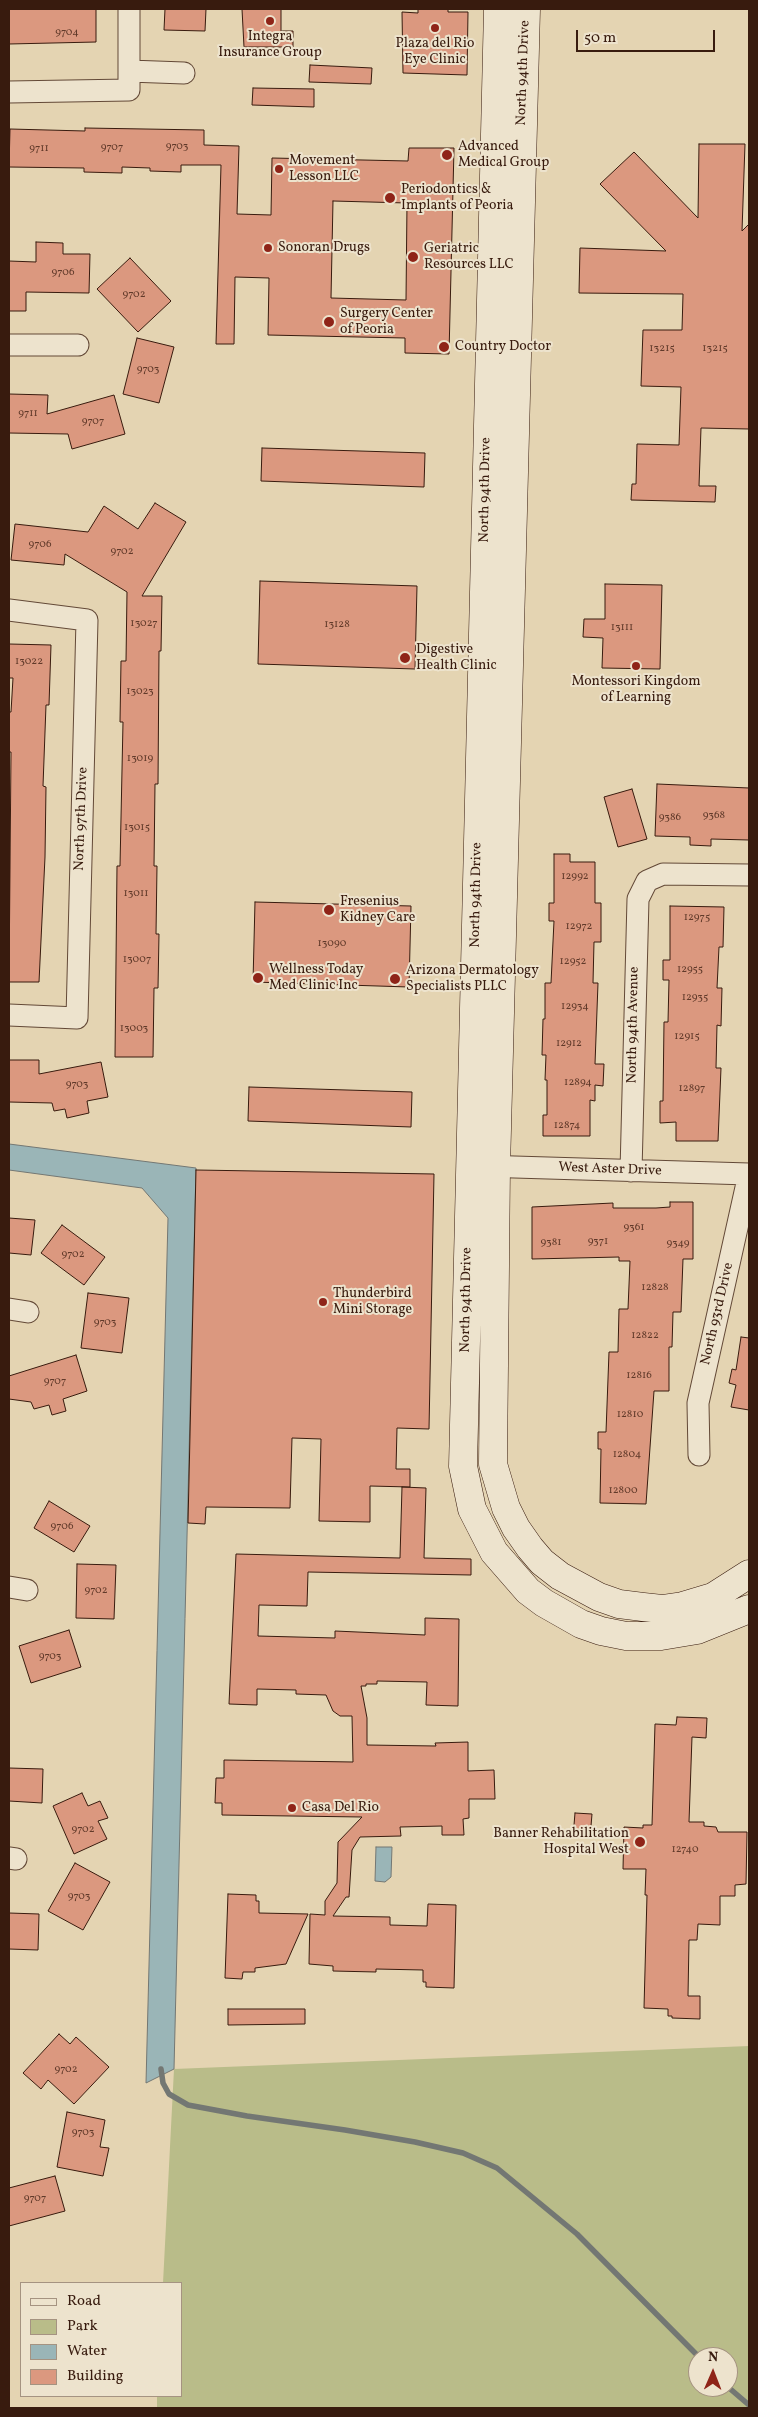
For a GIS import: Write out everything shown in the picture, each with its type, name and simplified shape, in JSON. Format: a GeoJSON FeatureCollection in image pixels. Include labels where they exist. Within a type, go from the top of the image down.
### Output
{"type":"FeatureCollection","features":[{"type":"Feature","properties":{"kind":"street"},"geometry":{"type":"LineString","coordinates":[[129,9],[129,81]]}},
{"type":"Feature","properties":{"kind":"street","name":"North 94th Drive"},"geometry":{"type":"LineString","coordinates":[[498,9],[480,738],[483,1166],[493,1464],[506,1508],[516,1528],[542,1562],[579,1588],[619,1604],[662,1609],[682,1606],[713,1597],[749,1574]]}},
{"type":"Feature","properties":{"kind":"street","name":"North 94th Drive"},"geometry":{"type":"LineString","coordinates":[[526,9],[508,739],[483,1166],[462,1442],[463,1466],[472,1509],[494,1552],[517,1581],[544,1603],[566,1616],[601,1631],[626,1636],[661,1636],[688,1632],[720,1622],[749,1609]]}},
{"type":"Feature","properties":{"kind":"street"},"geometry":{"type":"LineString","coordinates":[[9,92],[129,81],[184,73]]}},
{"type":"Feature","properties":{"kind":"street"},"geometry":{"type":"LineString","coordinates":[[9,345],[78,345]]}},
{"type":"Feature","properties":{"kind":"street","name":"North 97th Drive"},"geometry":{"type":"LineString","coordinates":[[9,610],[88,620],[77,1018],[9,1015]]}},
{"type":"Feature","properties":{"kind":"street"},"geometry":{"type":"LineString","coordinates":[[480,738],[508,739]]}},
{"type":"Feature","properties":{"kind":"street","name":"North 94th Avenue"},"geometry":{"type":"LineString","coordinates":[[632,1171],[636,919],[638,899],[647,881],[663,874],[749,875]]}},
{"type":"Feature","properties":{"kind":"street","name":"West Aster Drive"},"geometry":{"type":"LineString","coordinates":[[483,1166],[749,1174]]}},
{"type":"Feature","properties":{"kind":"street","name":"North 93rd Drive"},"geometry":{"type":"LineString","coordinates":[[699,1456],[698,1404],[749,1174]]}},
{"type":"Feature","properties":{"kind":"green space"},"geometry":{"type":"Polygon","coordinates":[[[749,2046],[749,2408],[157,2408],[157,2397],[182,2397],[182,2282],[163,2282],[174,2069],[749,2046]]]}},
{"type":"Feature","properties":{"kind":"water"},"geometry":{"type":"Polygon","coordinates":[[[9,1144],[196,1168],[174,2069],[146,2083],[168,1218],[142,1188],[9,1170],[9,1144]]]}},
{"type":"Feature","properties":{"kind":"water"},"geometry":{"type":"Polygon","coordinates":[[[376,1847],[392,1847],[391,1877],[385,1882],[375,1881],[376,1847]]]}},
{"type":"Feature","properties":{"kind":"building"},"geometry":{"type":"Polygon","coordinates":[[[9,9],[96,9],[96,42],[9,44],[9,9]]]}},
{"type":"Feature","properties":{"kind":"building"},"geometry":{"type":"Polygon","coordinates":[[[165,9],[206,9],[205,31],[164,30],[165,9]]]}},
{"type":"Feature","properties":{"kind":"building"},"geometry":{"type":"Polygon","coordinates":[[[242,9],[281,9],[281,31],[293,31],[293,47],[244,47],[242,9]]]}},
{"type":"Feature","properties":{"kind":"building","name":"Plaza del Rio Eye Clinic"},"geometry":{"type":"Polygon","coordinates":[[[418,9],[448,9],[448,12],[468,12],[467,75],[403,73],[402,12],[418,13],[418,9]]]}},
{"type":"Feature","properties":{"kind":"building"},"geometry":{"type":"Polygon","coordinates":[[[310,65],[372,68],[371,84],[309,82],[310,65]]]}},
{"type":"Feature","properties":{"kind":"building"},"geometry":{"type":"Polygon","coordinates":[[[253,88],[314,89],[314,107],[252,105],[253,88]]]}},
{"type":"Feature","properties":{"kind":"building"},"geometry":{"type":"Polygon","coordinates":[[[85,128],[204,130],[204,145],[239,146],[237,214],[271,215],[272,158],[408,161],[409,148],[454,148],[449,354],[405,353],[405,338],[268,335],[269,278],[235,277],[234,344],[216,344],[221,165],[181,165],[181,172],[150,171],[150,168],[122,167],[122,173],[84,172],[84,168],[9,167],[10,129],[85,131],[85,128]],[[333,201],[331,298],[406,300],[407,203],[333,201]]]}},
{"type":"Feature","properties":{"kind":"building"},"geometry":{"type":"Polygon","coordinates":[[[699,144],[745,144],[742,231],[749,224],[749,429],[701,428],[699,486],[716,486],[715,502],[631,500],[632,484],[636,484],[637,444],[679,445],[681,387],[641,386],[643,330],[682,330],[683,294],[579,293],[580,248],[666,251],[600,184],[634,152],[698,218],[699,144]]]}},
{"type":"Feature","properties":{"kind":"building"},"geometry":{"type":"Polygon","coordinates":[[[36,242],[63,243],[63,254],[90,254],[89,293],[26,292],[26,311],[9,311],[9,261],[36,262],[36,242]]]}},
{"type":"Feature","properties":{"kind":"building"},"geometry":{"type":"Polygon","coordinates":[[[130,258],[171,301],[138,332],[97,289],[130,258]]]}},
{"type":"Feature","properties":{"kind":"building"},"geometry":{"type":"Polygon","coordinates":[[[137,338],[174,347],[159,403],[123,394],[137,338]]]}},
{"type":"Feature","properties":{"kind":"building"},"geometry":{"type":"Polygon","coordinates":[[[9,394],[48,395],[47,414],[114,395],[125,434],[72,449],[68,434],[9,433],[9,394]]]}},
{"type":"Feature","properties":{"kind":"building"},"geometry":{"type":"Polygon","coordinates":[[[262,448],[425,453],[424,487],[261,481],[262,448]]]}},
{"type":"Feature","properties":{"kind":"building"},"geometry":{"type":"Polygon","coordinates":[[[155,503],[186,522],[142,596],[162,596],[161,651],[159,651],[158,784],[155,784],[154,866],[157,866],[156,934],[159,934],[158,988],[154,988],[153,1057],[115,1057],[117,866],[120,866],[123,722],[120,722],[121,661],[126,661],[127,592],[65,554],[64,565],[11,560],[15,524],[88,532],[104,506],[138,529],[155,503]]]}},
{"type":"Feature","properties":{"kind":"building"},"geometry":{"type":"Polygon","coordinates":[[[260,581],[417,586],[415,669],[258,664],[260,581]]]}},
{"type":"Feature","properties":{"kind":"building"},"geometry":{"type":"Polygon","coordinates":[[[605,584],[662,585],[660,669],[602,668],[603,638],[583,637],[584,619],[605,619],[605,584]]]}},
{"type":"Feature","properties":{"kind":"building"},"geometry":{"type":"Polygon","coordinates":[[[9,644],[51,645],[49,705],[46,705],[43,786],[46,787],[45,857],[39,982],[9,982],[11,752],[9,752],[9,712],[11,712],[13,678],[9,678],[9,644]]]}},
{"type":"Feature","properties":{"kind":"building"},"geometry":{"type":"Polygon","coordinates":[[[657,784],[749,788],[749,840],[711,839],[711,846],[690,845],[690,837],[655,836],[657,784]]]}},
{"type":"Feature","properties":{"kind":"building"},"geometry":{"type":"Polygon","coordinates":[[[632,789],[647,839],[618,847],[604,797],[632,789]]]}},
{"type":"Feature","properties":{"kind":"building"},"geometry":{"type":"Polygon","coordinates":[[[554,854],[570,854],[570,862],[595,862],[595,903],[601,903],[601,942],[594,942],[593,983],[598,983],[595,1064],[604,1064],[603,1086],[595,1085],[595,1101],[590,1100],[590,1136],[543,1136],[543,1115],[547,1115],[547,1080],[545,1080],[546,1055],[542,1055],[543,1019],[545,1019],[545,983],[551,983],[554,921],[549,921],[549,903],[554,903],[554,854]]]}},
{"type":"Feature","properties":{"kind":"building"},"geometry":{"type":"Polygon","coordinates":[[[255,902],[411,906],[409,987],[253,982],[255,902]]]}},
{"type":"Feature","properties":{"kind":"building"},"geometry":{"type":"Polygon","coordinates":[[[670,906],[724,907],[723,947],[719,947],[717,988],[722,988],[721,1026],[717,1025],[716,1068],[721,1068],[718,1141],[676,1141],[676,1122],[660,1123],[660,1101],[663,1101],[664,1022],[668,1022],[669,980],[663,980],[663,960],[670,960],[670,906]]]}},
{"type":"Feature","properties":{"kind":"building"},"geometry":{"type":"Polygon","coordinates":[[[9,1060],[39,1060],[39,1074],[101,1062],[108,1097],[87,1101],[89,1113],[67,1118],[65,1109],[54,1111],[52,1103],[9,1102],[9,1060]]]}},
{"type":"Feature","properties":{"kind":"building"},"geometry":{"type":"Polygon","coordinates":[[[249,1087],[412,1092],[411,1127],[248,1121],[249,1087]]]}},
{"type":"Feature","properties":{"kind":"building"},"geometry":{"type":"Polygon","coordinates":[[[196,1170],[434,1174],[429,1429],[397,1428],[396,1469],[410,1469],[410,1487],[370,1486],[370,1522],[319,1521],[321,1439],[292,1438],[290,1508],[206,1507],[205,1524],[188,1523],[196,1170]]]}},
{"type":"Feature","properties":{"kind":"building"},"geometry":{"type":"Polygon","coordinates":[[[670,1202],[693,1202],[693,1259],[683,1259],[681,1312],[673,1312],[672,1347],[669,1347],[669,1391],[654,1391],[646,1504],[600,1503],[601,1449],[598,1449],[598,1432],[606,1432],[609,1352],[618,1352],[619,1309],[628,1309],[630,1261],[619,1261],[619,1257],[532,1259],[532,1207],[613,1203],[613,1208],[656,1208],[670,1207],[670,1202]]]}},
{"type":"Feature","properties":{"kind":"building"},"geometry":{"type":"Polygon","coordinates":[[[9,1218],[35,1220],[31,1255],[9,1253],[9,1218]]]}},
{"type":"Feature","properties":{"kind":"building"},"geometry":{"type":"Polygon","coordinates":[[[62,1225],[105,1257],[84,1285],[41,1253],[62,1225]]]}},
{"type":"Feature","properties":{"kind":"building"},"geometry":{"type":"Polygon","coordinates":[[[88,1293],[129,1298],[122,1353],[81,1348],[88,1293]]]}},
{"type":"Feature","properties":{"kind":"building"},"geometry":{"type":"Polygon","coordinates":[[[741,1337],[749,1338],[749,1410],[731,1407],[736,1385],[729,1383],[732,1369],[736,1370],[741,1337]]]}},
{"type":"Feature","properties":{"kind":"building"},"geometry":{"type":"Polygon","coordinates":[[[76,1355],[87,1391],[63,1399],[66,1411],[52,1415],[49,1405],[34,1409],[31,1402],[9,1399],[9,1376],[76,1355]]]}},
{"type":"Feature","properties":{"kind":"building","name":"Casa Del Rio"},"geometry":{"type":"Polygon","coordinates":[[[402,1487],[426,1488],[424,1558],[471,1559],[471,1575],[308,1572],[307,1606],[259,1605],[258,1636],[335,1638],[335,1631],[425,1635],[425,1618],[459,1619],[458,1706],[426,1705],[427,1682],[377,1681],[377,1684],[361,1686],[367,1718],[367,1745],[436,1746],[435,1743],[468,1742],[468,1771],[494,1770],[495,1799],[469,1799],[469,1818],[463,1819],[464,1835],[442,1835],[442,1826],[400,1827],[401,1836],[360,1837],[352,1850],[349,1897],[346,1897],[333,1916],[390,1917],[390,1925],[427,1926],[428,1904],[456,1905],[454,1988],[426,1987],[426,1982],[423,1982],[423,1970],[376,1969],[376,1972],[333,1971],[333,1966],[309,1964],[310,1914],[325,1915],[325,1901],[337,1883],[338,1842],[362,1817],[222,1815],[222,1803],[215,1803],[216,1778],[224,1778],[224,1760],[353,1762],[352,1716],[340,1716],[333,1711],[326,1695],[296,1694],[296,1690],[257,1689],[257,1705],[229,1704],[236,1554],[400,1558],[402,1487]]]}},
{"type":"Feature","properties":{"kind":"building"},"geometry":{"type":"Polygon","coordinates":[[[49,1501],[90,1526],[74,1552],[34,1528],[49,1501]]]}},
{"type":"Feature","properties":{"kind":"building"},"geometry":{"type":"Polygon","coordinates":[[[77,1564],[116,1565],[114,1619],[76,1618],[77,1564]]]}},
{"type":"Feature","properties":{"kind":"building"},"geometry":{"type":"Polygon","coordinates":[[[69,1630],[81,1667],[31,1683],[19,1646],[69,1630]]]}},
{"type":"Feature","properties":{"kind":"building"},"geometry":{"type":"Polygon","coordinates":[[[677,1717],[707,1718],[706,1738],[692,1737],[689,1822],[704,1822],[704,1826],[716,1827],[718,1832],[747,1832],[746,1884],[735,1885],[735,1896],[720,1896],[720,1925],[698,1924],[697,1940],[689,1940],[688,1996],[700,1996],[700,2019],[672,2018],[672,2016],[668,2016],[668,2009],[644,2008],[646,1869],[623,1869],[624,1827],[643,1828],[643,1825],[652,1825],[655,1724],[676,1725],[677,1717]]]}},
{"type":"Feature","properties":{"kind":"building"},"geometry":{"type":"Polygon","coordinates":[[[9,1768],[43,1769],[42,1803],[9,1801],[9,1768]]]}},
{"type":"Feature","properties":{"kind":"building"},"geometry":{"type":"Polygon","coordinates":[[[82,1793],[88,1806],[100,1801],[108,1818],[98,1821],[107,1839],[74,1854],[53,1806],[82,1793]]]}},
{"type":"Feature","properties":{"kind":"building"},"geometry":{"type":"Polygon","coordinates":[[[575,1813],[592,1814],[590,1838],[573,1837],[575,1813]]]}},
{"type":"Feature","properties":{"kind":"building"},"geometry":{"type":"Polygon","coordinates":[[[75,1863],[110,1882],[83,1930],[48,1911],[75,1863]]]}},
{"type":"Feature","properties":{"kind":"building"},"geometry":{"type":"Polygon","coordinates":[[[228,1894],[256,1895],[256,1901],[259,1901],[259,1913],[308,1914],[286,1964],[255,1968],[255,1972],[243,1972],[242,1979],[225,1978],[228,1894]]]}},
{"type":"Feature","properties":{"kind":"building"},"geometry":{"type":"Polygon","coordinates":[[[9,1913],[39,1914],[38,1950],[9,1949],[9,1913]]]}},
{"type":"Feature","properties":{"kind":"building"},"geometry":{"type":"Polygon","coordinates":[[[228,2009],[305,2009],[305,2024],[228,2025],[228,2009]]]}},
{"type":"Feature","properties":{"kind":"building"},"geometry":{"type":"Polygon","coordinates":[[[59,2034],[70,2044],[76,2037],[109,2067],[74,2104],[48,2080],[41,2089],[23,2073],[59,2034]]]}},
{"type":"Feature","properties":{"kind":"building"},"geometry":{"type":"Polygon","coordinates":[[[67,2112],[105,2120],[100,2147],[109,2148],[103,2176],[57,2167],[67,2112]]]}},
{"type":"Feature","properties":{"kind":"building"},"geometry":{"type":"Polygon","coordinates":[[[55,2176],[65,2211],[9,2226],[9,2188],[55,2176]]]}},
{"type":"Feature","properties":{"kind":"waterway"},"geometry":{"type":"LineString","coordinates":[[161,2069],[163,2083],[169,2094],[188,2105],[415,2142],[463,2153],[497,2168],[577,2234],[689,2347]]}},
{"type":"Feature","properties":{"kind":"waterway"},"geometry":{"type":"LineString","coordinates":[[738,2396],[749,2405]]}},
{"type":"Feature","properties":{"kind":"place","name":"Integra Insurance Group"},"geometry":{"type":"Point","coordinates":[270,21]}},
{"type":"Feature","properties":{"kind":"place","name":"Plaza del Rio Eye Clinic"},"geometry":{"type":"Point","coordinates":[435,28]}},
{"type":"Feature","properties":{"kind":"place","name":"Advanced Medical Group"},"geometry":{"type":"Point","coordinates":[447,155]}},
{"type":"Feature","properties":{"kind":"place","name":"Movement Lesson LLC"},"geometry":{"type":"Point","coordinates":[279,169]}},
{"type":"Feature","properties":{"kind":"place","name":"Periodontics & Implants of Peoria"},"geometry":{"type":"Point","coordinates":[390,198]}},
{"type":"Feature","properties":{"kind":"place","name":"Sonoran Drugs"},"geometry":{"type":"Point","coordinates":[268,248]}},
{"type":"Feature","properties":{"kind":"place","name":"Geriatric Resources LLC"},"geometry":{"type":"Point","coordinates":[413,257]}},
{"type":"Feature","properties":{"kind":"place","name":"Surgery Center of Peoria"},"geometry":{"type":"Point","coordinates":[329,322]}},
{"type":"Feature","properties":{"kind":"place","name":"Country Doctor"},"geometry":{"type":"Point","coordinates":[444,347]}},
{"type":"Feature","properties":{"kind":"place","name":"Digestive Health Clinic"},"geometry":{"type":"Point","coordinates":[405,658]}},
{"type":"Feature","properties":{"kind":"place","name":"Montessori Kingdom of Learning"},"geometry":{"type":"Point","coordinates":[636,666]}},
{"type":"Feature","properties":{"kind":"place","name":"Fresenius Kidney Care"},"geometry":{"type":"Point","coordinates":[329,910]}},
{"type":"Feature","properties":{"kind":"place","name":"Wellness Today Med Clinic Inc"},"geometry":{"type":"Point","coordinates":[258,978]}},
{"type":"Feature","properties":{"kind":"place","name":"Arizona Dermatology Specialists PLLC"},"geometry":{"type":"Point","coordinates":[395,979]}},
{"type":"Feature","properties":{"kind":"place","name":"Thunderbird Mini Storage"},"geometry":{"type":"Point","coordinates":[323,1302]}},
{"type":"Feature","properties":{"kind":"place","name":"Casa Del Rio"},"geometry":{"type":"Point","coordinates":[292,1808]}},
{"type":"Feature","properties":{"kind":"place","name":"Banner Rehabilitation Hospital West"},"geometry":{"type":"Point","coordinates":[640,1842]}}]}
